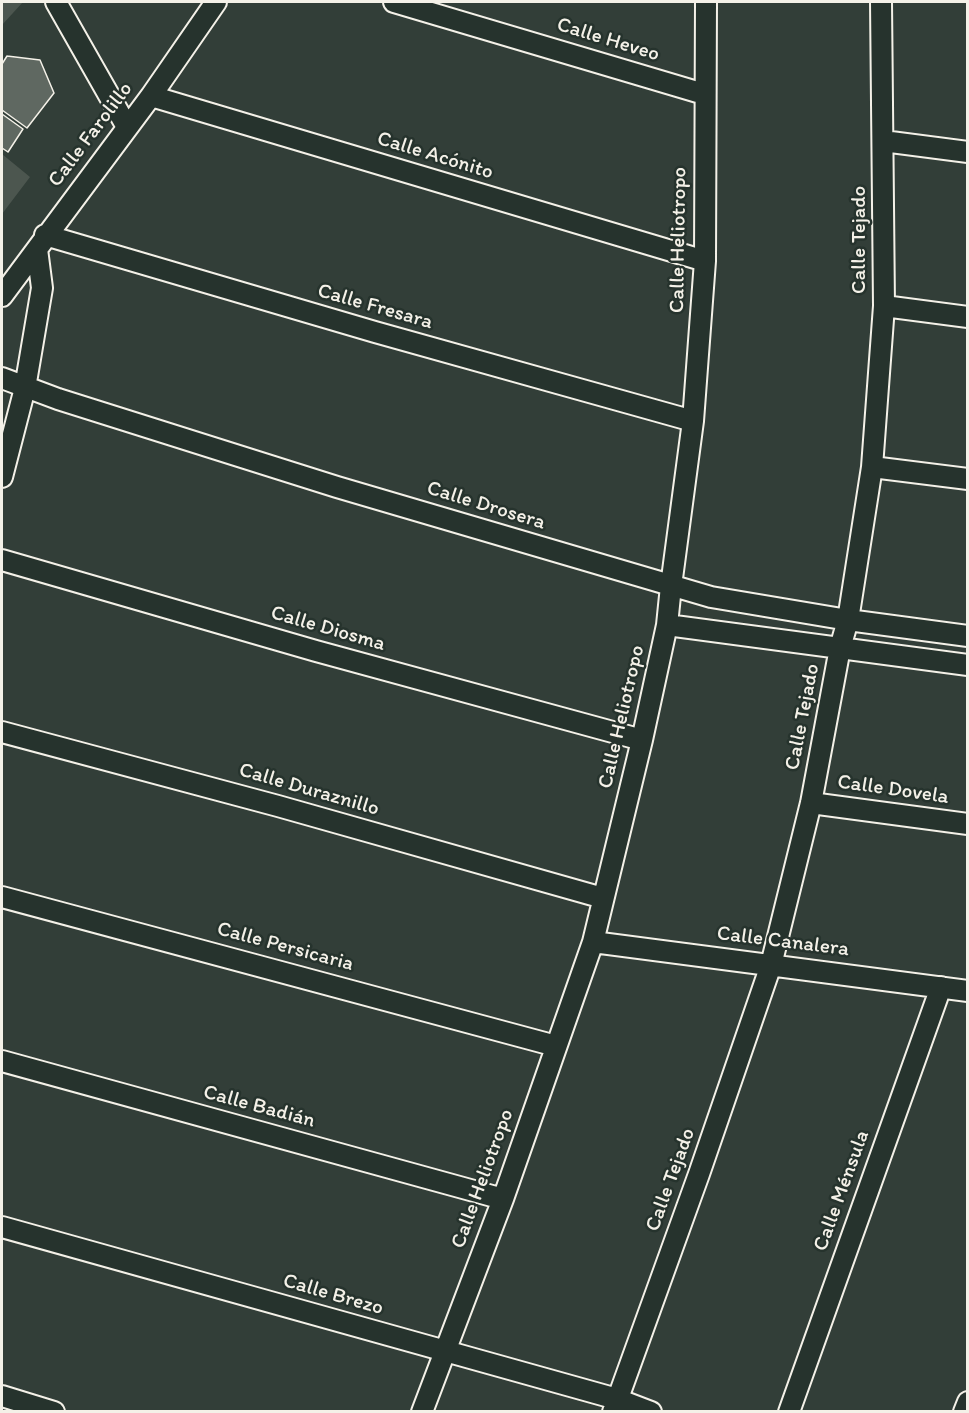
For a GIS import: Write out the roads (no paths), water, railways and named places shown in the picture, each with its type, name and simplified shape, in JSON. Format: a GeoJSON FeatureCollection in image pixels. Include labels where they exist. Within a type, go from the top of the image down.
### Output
{"type":"FeatureCollection","features":[{"type":"Feature","properties":{"kind":"street"},"geometry":{"type":"LineString","coordinates":[[56,2],[127,127]]}},
{"type":"Feature","properties":{"kind":"street","name":"Calle Farolillo"},"geometry":{"type":"LineString","coordinates":[[2,296],[151,96],[216,2]]}},
{"type":"Feature","properties":{"kind":"street","name":"Calle Heveo"},"geometry":{"type":"LineString","coordinates":[[394,2],[705,94]]}},
{"type":"Feature","properties":{"kind":"street","name":"Calle Heliotropo"},"geometry":{"type":"LineString","coordinates":[[422,1412],[503,1199],[593,942],[668,625],[693,421],[705,261],[706,2]]}},
{"type":"Feature","properties":{"kind":"street","name":"Calle Tejado"},"geometry":{"type":"LineString","coordinates":[[615,1405],[699,1174],[771,965],[812,803],[840,648],[848,620],[872,467],[884,306],[881,2]]}},
{"type":"Feature","properties":{"kind":"street","name":"Calle Acónito"},"geometry":{"type":"LineString","coordinates":[[151,96],[705,261]]}},
{"type":"Feature","properties":{"kind":"street"},"geometry":{"type":"LineString","coordinates":[[883,141],[968,153]]}},
{"type":"Feature","properties":{"kind":"street"},"geometry":{"type":"LineString","coordinates":[[2,477],[25,387],[42,288],[41,242]]}},
{"type":"Feature","properties":{"kind":"street","name":"Calle Fresara"},"geometry":{"type":"LineString","coordinates":[[41,242],[693,421]]}},
{"type":"Feature","properties":{"kind":"street"},"geometry":{"type":"LineString","coordinates":[[884,306],[968,317]]}},
{"type":"Feature","properties":{"kind":"street","name":"Calle Drosera"},"geometry":{"type":"LineString","coordinates":[[2,378],[337,487],[711,597],[848,620],[968,636]]}},
{"type":"Feature","properties":{"kind":"street"},"geometry":{"type":"LineString","coordinates":[[872,467],[968,479]]}},
{"type":"Feature","properties":{"kind":"street","name":"Calle Diosma"},"geometry":{"type":"LineString","coordinates":[[2,560],[304,647],[642,740]]}},
{"type":"Feature","properties":{"kind":"street"},"geometry":{"type":"LineString","coordinates":[[668,625],[968,665]]}},
{"type":"Feature","properties":{"kind":"street","name":"Calle Duraznillo"},"geometry":{"type":"LineString","coordinates":[[2,732],[278,806],[603,898]]}},
{"type":"Feature","properties":{"kind":"street","name":"Calle Dovela"},"geometry":{"type":"LineString","coordinates":[[812,803],[968,824]]}},
{"type":"Feature","properties":{"kind":"street","name":"Calle Persicaria"},"geometry":{"type":"LineString","coordinates":[[2,897],[556,1046]]}},
{"type":"Feature","properties":{"kind":"street","name":"Calle Canalera"},"geometry":{"type":"LineString","coordinates":[[593,942],[968,991]]}},
{"type":"Feature","properties":{"kind":"street","name":"Calle Ménsula"},"geometry":{"type":"LineString","coordinates":[[789,1412],[942,987]]}},
{"type":"Feature","properties":{"kind":"street","name":"Calle Badián"},"geometry":{"type":"LineString","coordinates":[[2,1061],[503,1199]]}},
{"type":"Feature","properties":{"kind":"street","name":"Calle Brezo"},"geometry":{"type":"LineString","coordinates":[[2,1227],[446,1351],[615,1405],[651,1412]]}},
{"type":"Feature","properties":{"kind":"street"},"geometry":{"type":"LineString","coordinates":[[2,1396],[54,1412]]}},
{"type":"Feature","properties":{"kind":"street"},"geometry":{"type":"LineString","coordinates":[[964,1412],[968,1402]]}}]}
